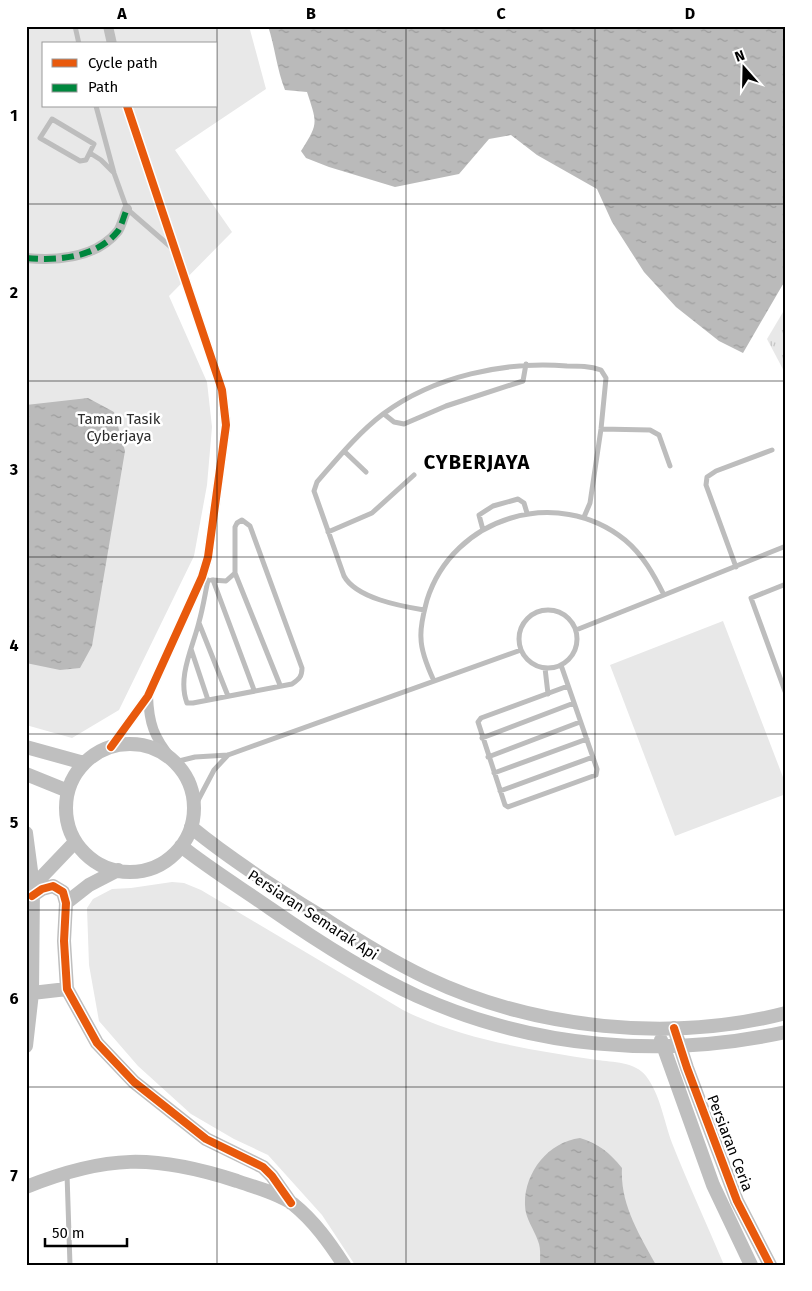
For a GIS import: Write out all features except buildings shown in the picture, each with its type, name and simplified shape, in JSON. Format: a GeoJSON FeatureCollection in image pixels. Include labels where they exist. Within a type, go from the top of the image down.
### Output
{"type":"FeatureCollection","features":[{"type":"Feature","properties":{"kind":"main road"},"geometry":{"type":"LineString","coordinates":[[126,744],[142,745],[158,750],[173,760],[190,783],[194,808],[191,828],[181,846],[169,859],[153,867],[135,871],[118,870],[101,865],[87,855],[75,842],[68,826],[66,808],[68,791],[74,776],[84,763],[96,753],[111,747],[126,744]]}},
{"type":"Feature","properties":{"kind":"main road"},"geometry":{"type":"LineString","coordinates":[[26,747],[84,763]]}},
{"type":"Feature","properties":{"kind":"main road"},"geometry":{"type":"LineString","coordinates":[[26,774],[68,791]]}},
{"type":"Feature","properties":{"kind":"main road","name":"Persiaran Semarak Api"},"geometry":{"type":"LineString","coordinates":[[191,828],[220,851],[380,954],[436,982],[501,1006],[556,1018],[606,1025],[657,1028],[738,1023],[786,1013]]}},
{"type":"Feature","properties":{"kind":"main road"},"geometry":{"type":"LineString","coordinates":[[26,833],[33,891],[32,993],[26,1046]]}},
{"type":"Feature","properties":{"kind":"main road"},"geometry":{"type":"LineString","coordinates":[[33,891],[75,842]]}},
{"type":"Feature","properties":{"kind":"main road","name":"Persiaran Semarak Api"},"geometry":{"type":"LineString","coordinates":[[181,846],[202,863],[320,943],[374,974],[433,1002],[494,1024],[525,1032],[587,1043],[663,1047],[718,1045],[786,1032]]}},
{"type":"Feature","properties":{"kind":"main road"},"geometry":{"type":"LineString","coordinates":[[66,903],[89,885],[118,870]]}},
{"type":"Feature","properties":{"kind":"main road"},"geometry":{"type":"LineString","coordinates":[[33,891],[53,886],[63,892],[66,903],[64,941],[67,989],[96,1043],[134,1082],[206,1139],[263,1167],[272,1176],[291,1203],[316,1225],[344,1265]]}},
{"type":"Feature","properties":{"kind":"main road"},"geometry":{"type":"LineString","coordinates":[[32,993],[67,989]]}},
{"type":"Feature","properties":{"kind":"main road","name":"Persiaran Ceria"},"geometry":{"type":"LineString","coordinates":[[657,1028],[713,1185],[751,1265]]}},
{"type":"Feature","properties":{"kind":"main road","name":"Persiaran Ceria"},"geometry":{"type":"LineString","coordinates":[[674,1028],[737,1201],[770,1265]]}},
{"type":"Feature","properties":{"kind":"main road"},"geometry":{"type":"LineString","coordinates":[[26,1187],[66,1171],[117,1161],[145,1162],[173,1164],[249,1185],[291,1203]]}},
{"type":"Feature","properties":{"kind":"main road"},"geometry":{"type":"LineString","coordinates":[[249,1185],[255,1175],[253,1162]]}},
{"type":"Feature","properties":{"kind":"street"},"geometry":{"type":"LineString","coordinates":[[108,26],[112,42]]}},
{"type":"Feature","properties":{"kind":"street"},"geometry":{"type":"LineString","coordinates":[[111,747],[148,696],[208,579],[208,557],[226,425],[222,390],[128,108]]}},
{"type":"Feature","properties":{"kind":"street"},"geometry":{"type":"LineString","coordinates":[[26,258],[68,258],[98,248],[118,230],[126,209]]}},
{"type":"Feature","properties":{"kind":"street"},"geometry":{"type":"LineString","coordinates":[[148,696],[149,719],[157,740],[173,760]]}},
{"type":"Feature","properties":{"kind":"lane"},"geometry":{"type":"LineString","coordinates":[[75,26],[79,42]]}},
{"type":"Feature","properties":{"kind":"lane"},"geometry":{"type":"LineString","coordinates":[[97,108],[126,209],[175,251]]}},
{"type":"Feature","properties":{"kind":"lane"},"geometry":{"type":"LineString","coordinates":[[52,118],[92,142],[94,144],[90,153],[86,160],[80,161],[40,138],[52,118]]}},
{"type":"Feature","properties":{"kind":"lane"},"geometry":{"type":"LineString","coordinates":[[90,153],[101,160],[114,173]]}},
{"type":"Feature","properties":{"kind":"lane"},"geometry":{"type":"LineString","coordinates":[[384,414],[394,422],[404,424],[446,406],[523,381],[526,364]]}},
{"type":"Feature","properties":{"kind":"lane"},"geometry":{"type":"LineString","coordinates":[[424,610],[368,596],[352,588],[344,576],[314,491],[317,482],[384,414],[439,385],[480,372],[526,364],[560,365],[601,370],[606,378],[601,430],[590,503],[584,517]]}},
{"type":"Feature","properties":{"kind":"lane"},"geometry":{"type":"LineString","coordinates":[[601,430],[650,430],[659,435],[670,466]]}},
{"type":"Feature","properties":{"kind":"lane"},"geometry":{"type":"LineString","coordinates":[[736,567],[706,485],[707,477],[716,471],[772,450]]}},
{"type":"Feature","properties":{"kind":"lane"},"geometry":{"type":"LineString","coordinates":[[345,452],[366,472]]}},
{"type":"Feature","properties":{"kind":"lane"},"geometry":{"type":"LineString","coordinates":[[328,532],[372,513],[414,475]]}},
{"type":"Feature","properties":{"kind":"lane"},"geometry":{"type":"LineString","coordinates":[[483,530],[479,515],[493,506],[518,498],[524,502],[527,513]]}},
{"type":"Feature","properties":{"kind":"lane"},"geometry":{"type":"LineString","coordinates":[[434,681],[421,638],[424,610],[434,583],[445,564],[457,549],[483,530],[527,513],[584,517],[624,540],[635,550],[652,572],[664,595]]}},
{"type":"Feature","properties":{"kind":"lane"},"geometry":{"type":"LineString","coordinates":[[208,579],[185,675],[187,703],[292,684],[299,679],[302,668],[250,526],[242,520],[235,527],[235,574],[280,685]]}},
{"type":"Feature","properties":{"kind":"lane"},"geometry":{"type":"LineString","coordinates":[[576,630],[786,546]]}},
{"type":"Feature","properties":{"kind":"lane"},"geometry":{"type":"LineString","coordinates":[[208,579],[226,581],[235,574]]}},
{"type":"Feature","properties":{"kind":"lane"},"geometry":{"type":"LineString","coordinates":[[208,579],[254,690]]}},
{"type":"Feature","properties":{"kind":"lane"},"geometry":{"type":"LineString","coordinates":[[786,584],[751,598],[786,694]]}},
{"type":"Feature","properties":{"kind":"lane"},"geometry":{"type":"LineString","coordinates":[[554,611],[563,615],[571,621],[576,630],[575,650],[561,665],[545,668],[530,662],[521,650],[521,630],[526,621],[539,613],[554,611]]}},
{"type":"Feature","properties":{"kind":"lane"},"geometry":{"type":"LineString","coordinates":[[199,623],[228,696]]}},
{"type":"Feature","properties":{"kind":"lane"},"geometry":{"type":"LineString","coordinates":[[191,648],[208,700]]}},
{"type":"Feature","properties":{"kind":"lane"},"geometry":{"type":"LineString","coordinates":[[173,760],[228,754],[521,650]]}},
{"type":"Feature","properties":{"kind":"lane"},"geometry":{"type":"LineString","coordinates":[[561,665],[597,769],[596,775],[508,807],[505,805],[500,791],[478,722],[481,718],[568,686]]}},
{"type":"Feature","properties":{"kind":"lane"},"geometry":{"type":"LineString","coordinates":[[545,668],[548,694]]}},
{"type":"Feature","properties":{"kind":"lane"},"geometry":{"type":"LineString","coordinates":[[482,738],[574,703]]}},
{"type":"Feature","properties":{"kind":"lane"},"geometry":{"type":"LineString","coordinates":[[488,756],[580,722]]}},
{"type":"Feature","properties":{"kind":"lane"},"geometry":{"type":"LineString","coordinates":[[494,773],[586,739]]}},
{"type":"Feature","properties":{"kind":"lane"},"geometry":{"type":"LineString","coordinates":[[194,808],[214,770],[228,754]]}},
{"type":"Feature","properties":{"kind":"lane"},"geometry":{"type":"LineString","coordinates":[[500,791],[593,757]]}},
{"type":"Feature","properties":{"kind":"lane"},"geometry":{"type":"LineString","coordinates":[[66,1171],[70,1265]]}},
{"type":"Feature","properties":{"kind":"green space","name":"Taman Tasik Cyberjaya"},"geometry":{"type":"Polygon","coordinates":[[[26,26],[249,26],[266,89],[175,150],[232,232],[169,296],[207,382],[212,427],[207,485],[194,556],[119,710],[72,738],[26,725],[26,26]]]}},
{"type":"Feature","properties":{"kind":"green space"},"geometry":{"type":"Polygon","coordinates":[[[786,307],[786,375],[767,339],[786,307]]]}},
{"type":"Feature","properties":{"kind":"green space"},"geometry":{"type":"Polygon","coordinates":[[[723,621],[786,785],[786,794],[675,836],[610,665],[723,621]]]}},
{"type":"Feature","properties":{"kind":"green space"},"geometry":{"type":"Polygon","coordinates":[[[172,882],[184,883],[201,890],[403,1010],[426,1020],[449,1029],[498,1042],[630,1065],[642,1071],[655,1091],[684,1174],[724,1265],[355,1265],[322,1215],[268,1155],[234,1139],[191,1114],[138,1066],[99,1021],[89,965],[87,908],[93,899],[112,889],[172,882]]]}},
{"type":"Feature","properties":{"kind":"water"},"geometry":{"type":"Polygon","coordinates":[[[268,26],[786,26],[786,279],[743,353],[719,341],[676,307],[644,272],[612,222],[597,189],[537,155],[511,135],[489,139],[459,174],[395,187],[306,158],[301,151],[313,128],[313,110],[307,92],[285,90],[268,26]]]}},
{"type":"Feature","properties":{"kind":"water"},"geometry":{"type":"Polygon","coordinates":[[[88,398],[114,412],[125,451],[92,646],[80,668],[60,670],[26,663],[26,405],[88,398]]]}},
{"type":"Feature","properties":{"kind":"water"},"geometry":{"type":"Polygon","coordinates":[[[580,1138],[603,1149],[622,1168],[622,1181],[627,1206],[637,1230],[656,1265],[540,1265],[539,1244],[525,1210],[529,1182],[540,1161],[548,1153],[568,1141],[580,1138]]]}},
{"type":"Feature","properties":{"kind":"marked path"},"geometry":{"type":"LineString","coordinates":[[26,258],[63,258],[76,256],[99,247],[118,231],[127,209]]}},
{"type":"Feature","properties":{"kind":"cycle path"},"geometry":{"type":"LineString","coordinates":[[111,747],[148,696],[202,577],[208,557],[226,425],[222,390],[128,108]]}},
{"type":"Feature","properties":{"kind":"cycle path"},"geometry":{"type":"LineString","coordinates":[[32,896],[42,889],[53,886],[63,892],[66,903],[64,941],[67,989],[97,1043],[134,1082],[206,1139],[263,1167],[272,1176],[291,1203]]}},
{"type":"Feature","properties":{"kind":"cycle path"},"geometry":{"type":"LineString","coordinates":[[674,1028],[737,1201],[770,1265]]}},
{"type":"Feature","properties":{"kind":"district","name":"CYBERJAYA"},"geometry":{"type":"Point","coordinates":[477,462]}}]}
